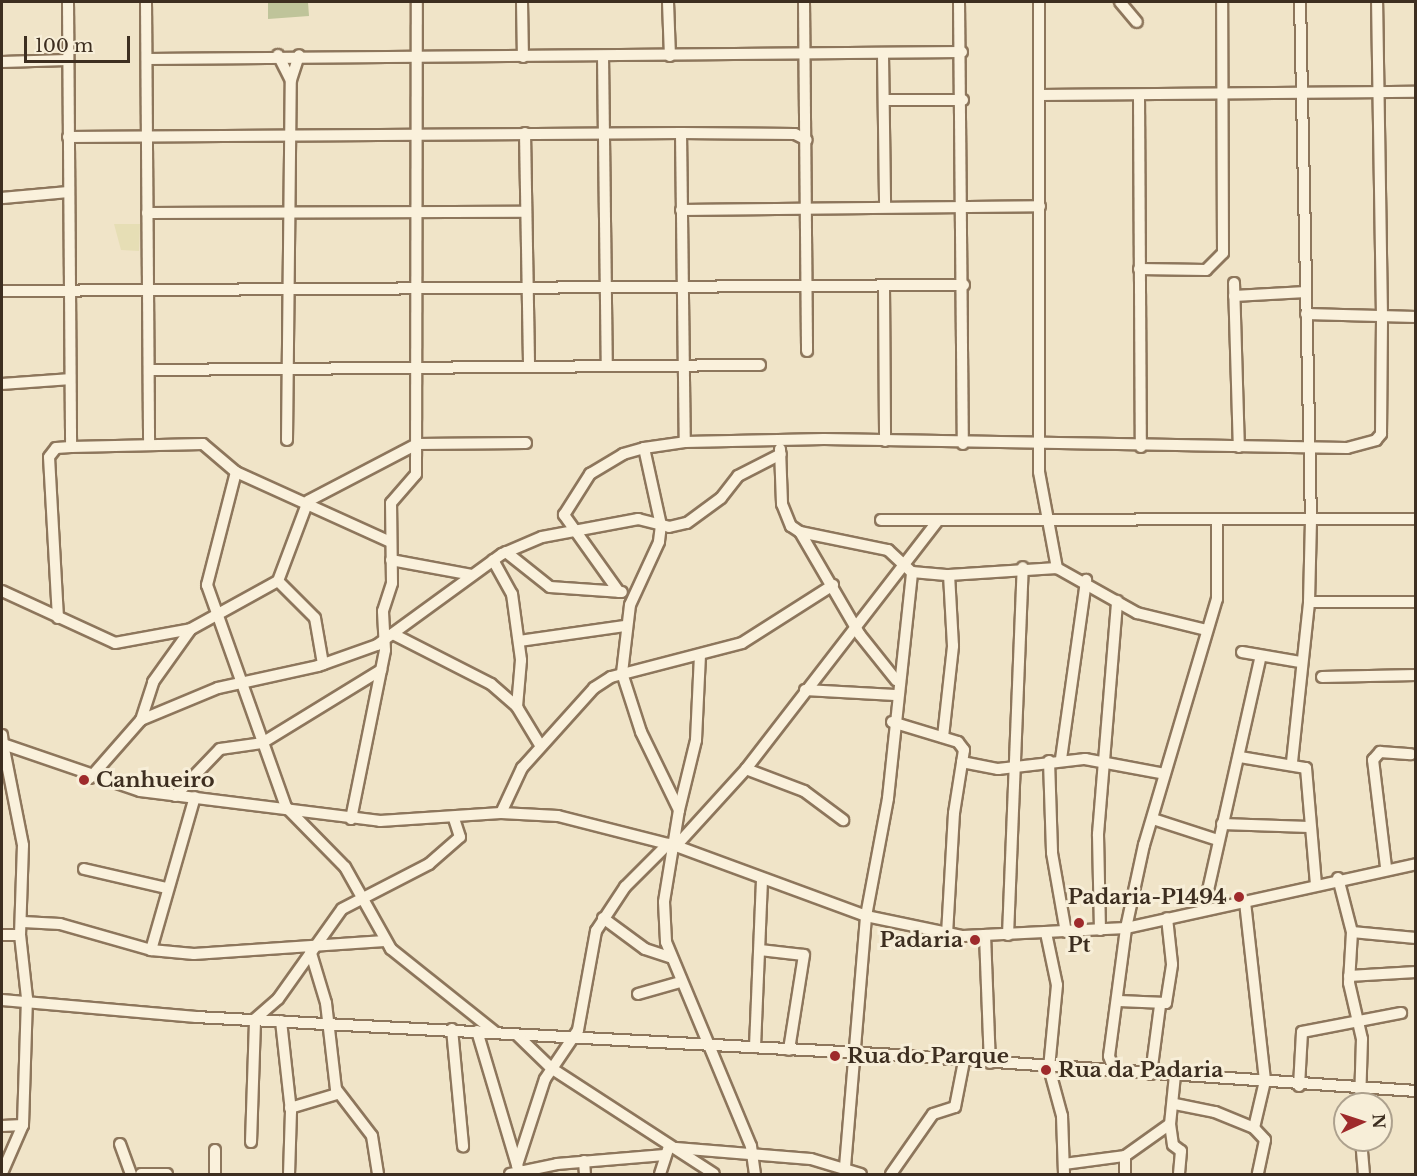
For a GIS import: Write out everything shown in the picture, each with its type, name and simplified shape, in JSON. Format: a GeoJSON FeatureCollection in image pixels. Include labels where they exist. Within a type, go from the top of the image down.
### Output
{"type":"FeatureCollection","features":[{"type":"Feature","properties":{"kind":"street"},"geometry":{"type":"LineString","coordinates":[[68,2],[71,447]]}},
{"type":"Feature","properties":{"kind":"street"},"geometry":{"type":"LineString","coordinates":[[146,2],[149,445]]}},
{"type":"Feature","properties":{"kind":"street"},"geometry":{"type":"LineString","coordinates":[[351,819],[389,637],[391,503],[413,483],[417,444],[417,2]]}},
{"type":"Feature","properties":{"kind":"street"},"geometry":{"type":"LineString","coordinates":[[522,2],[524,57]]}},
{"type":"Feature","properties":{"kind":"street"},"geometry":{"type":"LineString","coordinates":[[668,2],[670,56]]}},
{"type":"Feature","properties":{"kind":"street"},"geometry":{"type":"LineString","coordinates":[[804,2],[807,126],[807,351]]}},
{"type":"Feature","properties":{"kind":"street"},"geometry":{"type":"LineString","coordinates":[[959,2],[963,100],[963,444]]}},
{"type":"Feature","properties":{"kind":"street"},"geometry":{"type":"LineString","coordinates":[[1039,2],[1041,489],[1050,521],[1057,568]]}},
{"type":"Feature","properties":{"kind":"street"},"geometry":{"type":"LineString","coordinates":[[1120,2],[1137,22]]}},
{"type":"Feature","properties":{"kind":"street"},"geometry":{"type":"LineString","coordinates":[[1139,269],[1206,270],[1223,253],[1222,2]]}},
{"type":"Feature","properties":{"kind":"street"},"geometry":{"type":"LineString","coordinates":[[1292,762],[1300,662],[1309,602],[1311,521],[1300,92],[1300,2]]}},
{"type":"Feature","properties":{"kind":"street"},"geometry":{"type":"LineString","coordinates":[[619,592],[569,528],[566,508],[591,474],[623,453],[645,448],[685,442],[779,440],[885,441],[1040,447],[1347,448],[1382,434],[1380,92],[1377,2]]}},
{"type":"Feature","properties":{"kind":"street"},"geometry":{"type":"LineString","coordinates":[[147,59],[278,55],[524,57],[883,55],[962,52]]}},
{"type":"Feature","properties":{"kind":"street"},"geometry":{"type":"LineString","coordinates":[[278,55],[291,81]]}},
{"type":"Feature","properties":{"kind":"street"},"geometry":{"type":"LineString","coordinates":[[287,440],[287,211],[294,172],[291,81],[299,55]]}},
{"type":"Feature","properties":{"kind":"street"},"geometry":{"type":"LineString","coordinates":[[883,55],[885,207]]}},
{"type":"Feature","properties":{"kind":"street"},"geometry":{"type":"LineString","coordinates":[[603,56],[608,366]]}},
{"type":"Feature","properties":{"kind":"street"},"geometry":{"type":"LineString","coordinates":[[2,62],[67,60]]}},
{"type":"Feature","properties":{"kind":"street"},"geometry":{"type":"LineString","coordinates":[[1040,95],[1416,92]]}},
{"type":"Feature","properties":{"kind":"street"},"geometry":{"type":"LineString","coordinates":[[1139,96],[1141,447]]}},
{"type":"Feature","properties":{"kind":"street"},"geometry":{"type":"LineString","coordinates":[[884,100],[963,100]]}},
{"type":"Feature","properties":{"kind":"street"},"geometry":{"type":"LineString","coordinates":[[795,134],[807,126]]}},
{"type":"Feature","properties":{"kind":"street"},"geometry":{"type":"LineString","coordinates":[[525,133],[529,366]]}},
{"type":"Feature","properties":{"kind":"street"},"geometry":{"type":"LineString","coordinates":[[68,137],[681,133],[795,134],[807,140]]}},
{"type":"Feature","properties":{"kind":"street"},"geometry":{"type":"LineString","coordinates":[[681,133],[681,287],[685,442]]}},
{"type":"Feature","properties":{"kind":"street"},"geometry":{"type":"LineString","coordinates":[[2,198],[69,192]]}},
{"type":"Feature","properties":{"kind":"street"},"geometry":{"type":"LineString","coordinates":[[681,210],[1040,206]]}},
{"type":"Feature","properties":{"kind":"street"},"geometry":{"type":"LineString","coordinates":[[147,213],[526,212]]}},
{"type":"Feature","properties":{"kind":"street"},"geometry":{"type":"LineString","coordinates":[[1234,282],[1239,447]]}},
{"type":"Feature","properties":{"kind":"street"},"geometry":{"type":"LineString","coordinates":[[2,291],[964,285]]}},
{"type":"Feature","properties":{"kind":"street"},"geometry":{"type":"LineString","coordinates":[[884,287],[885,441]]}},
{"type":"Feature","properties":{"kind":"street"},"geometry":{"type":"LineString","coordinates":[[1234,296],[1306,292]]}},
{"type":"Feature","properties":{"kind":"street"},"geometry":{"type":"LineString","coordinates":[[1306,314],[1416,317]]}},
{"type":"Feature","properties":{"kind":"street"},"geometry":{"type":"LineString","coordinates":[[149,370],[288,367],[760,365]]}},
{"type":"Feature","properties":{"kind":"street"},"geometry":{"type":"LineString","coordinates":[[2,384],[70,379]]}},
{"type":"Feature","properties":{"kind":"street"},"geometry":{"type":"LineString","coordinates":[[779,440],[785,516],[800,532],[855,623],[896,680]]}},
{"type":"Feature","properties":{"kind":"street"},"geometry":{"type":"LineString","coordinates":[[2,591],[115,643],[191,629],[217,617],[278,581],[308,501],[417,444],[526,443]]}},
{"type":"Feature","properties":{"kind":"street"},"geometry":{"type":"LineString","coordinates":[[58,618],[49,456],[56,448],[203,444],[236,472],[308,501],[390,542]]}},
{"type":"Feature","properties":{"kind":"street"},"geometry":{"type":"LineString","coordinates":[[645,448],[661,525],[659,543],[634,594],[625,626],[622,673],[641,732],[679,810]]}},
{"type":"Feature","properties":{"kind":"street"},"geometry":{"type":"LineString","coordinates":[[141,720],[241,682],[323,664],[389,637],[506,552],[569,528],[638,519],[661,525],[687,523],[721,498],[738,476],[781,454]]}},
{"type":"Feature","properties":{"kind":"street"},"geometry":{"type":"LineString","coordinates":[[236,472],[206,575],[217,617],[286,807],[345,867],[385,941],[495,1032]]}},
{"type":"Feature","properties":{"kind":"street"},"geometry":{"type":"LineString","coordinates":[[881,520],[1217,522],[1416,519]]}},
{"type":"Feature","properties":{"kind":"street"},"geometry":{"type":"LineString","coordinates":[[517,1171],[551,1068],[574,1039],[603,918],[746,769],[855,623],[909,567],[938,521]]}},
{"type":"Feature","properties":{"kind":"street"},"geometry":{"type":"LineString","coordinates":[[1115,1072],[1108,1056],[1119,1001],[1126,928],[1165,774],[1218,588],[1217,522]]}},
{"type":"Feature","properties":{"kind":"street"},"geometry":{"type":"LineString","coordinates":[[800,532],[888,550],[909,567],[949,575],[1023,567],[1057,568],[1086,580],[1117,601],[1168,624],[1207,630]]}},
{"type":"Feature","properties":{"kind":"street"},"geometry":{"type":"LineString","coordinates":[[506,552],[550,587],[634,594]]}},
{"type":"Feature","properties":{"kind":"street"},"geometry":{"type":"LineString","coordinates":[[391,560],[472,575]]}},
{"type":"Feature","properties":{"kind":"street"},"geometry":{"type":"LineString","coordinates":[[493,560],[512,594],[519,641],[517,707]]}},
{"type":"Feature","properties":{"kind":"street"},"geometry":{"type":"LineString","coordinates":[[845,1167],[866,916],[883,835],[896,680],[909,567]]}},
{"type":"Feature","properties":{"kind":"street"},"geometry":{"type":"LineString","coordinates":[[1008,935],[1019,766],[1023,567]]}},
{"type":"Feature","properties":{"kind":"street"},"geometry":{"type":"LineString","coordinates":[[943,737],[954,646],[949,575]]}},
{"type":"Feature","properties":{"kind":"street"},"geometry":{"type":"LineString","coordinates":[[1061,759],[1086,580]]}},
{"type":"Feature","properties":{"kind":"street"},"geometry":{"type":"LineString","coordinates":[[278,581],[315,618],[323,664]]}},
{"type":"Feature","properties":{"kind":"street"},"geometry":{"type":"LineString","coordinates":[[501,813],[513,782],[540,745],[594,688],[622,673],[700,656],[765,632],[833,585]]}},
{"type":"Feature","properties":{"kind":"street"},"geometry":{"type":"LineString","coordinates":[[1100,930],[1104,762],[1117,601]]}},
{"type":"Feature","properties":{"kind":"street"},"geometry":{"type":"LineString","coordinates":[[1309,602],[1416,602]]}},
{"type":"Feature","properties":{"kind":"street"},"geometry":{"type":"LineString","coordinates":[[519,641],[625,626]]}},
{"type":"Feature","properties":{"kind":"street"},"geometry":{"type":"LineString","coordinates":[[90,778],[141,720],[153,682],[191,629]]}},
{"type":"Feature","properties":{"kind":"street"},"geometry":{"type":"LineString","coordinates":[[389,637],[475,673],[517,707],[540,745]]}},
{"type":"Feature","properties":{"kind":"street"},"geometry":{"type":"LineString","coordinates":[[1242,652],[1300,662]]}},
{"type":"Feature","properties":{"kind":"street"},"geometry":{"type":"LineString","coordinates":[[700,656],[696,740],[672,845],[664,902],[672,958],[753,1153],[755,1174]]}},
{"type":"Feature","properties":{"kind":"street"},"geometry":{"type":"LineString","coordinates":[[1204,908],[1261,656]]}},
{"type":"Feature","properties":{"kind":"street"},"geometry":{"type":"LineString","coordinates":[[175,796],[220,748],[262,743],[381,670]]}},
{"type":"Feature","properties":{"kind":"street"},"geometry":{"type":"LineString","coordinates":[[1322,677],[1416,675]]}},
{"type":"Feature","properties":{"kind":"street"},"geometry":{"type":"LineString","coordinates":[[805,690],[895,695]]}},
{"type":"Feature","properties":{"kind":"street"},"geometry":{"type":"LineString","coordinates":[[892,722],[962,745],[947,934]]}},
{"type":"Feature","properties":{"kind":"street"},"geometry":{"type":"LineString","coordinates":[[2,1173],[22,1125],[27,998],[20,935],[23,921],[22,845],[4,771],[2,740],[90,778],[175,796],[286,807],[351,819],[454,818],[501,813],[558,816],[672,845],[762,880],[866,916],[947,934],[1008,935],[1126,928],[1204,908],[1245,902],[1386,867],[1416,864]]}},
{"type":"Feature","properties":{"kind":"street"},"geometry":{"type":"LineString","coordinates":[[1386,867],[1373,760],[1380,752],[1411,754]]}},
{"type":"Feature","properties":{"kind":"street"},"geometry":{"type":"LineString","coordinates":[[1240,757],[1292,762],[1306,768],[1309,827],[1316,884]]}},
{"type":"Feature","properties":{"kind":"street"},"geometry":{"type":"LineString","coordinates":[[962,762],[998,770],[1061,759],[1104,762],[1165,774]]}},
{"type":"Feature","properties":{"kind":"street"},"geometry":{"type":"LineString","coordinates":[[1048,761],[1052,853],[1066,932]]}},
{"type":"Feature","properties":{"kind":"street"},"geometry":{"type":"LineString","coordinates":[[746,769],[804,791],[843,820]]}},
{"type":"Feature","properties":{"kind":"street"},"geometry":{"type":"LineString","coordinates":[[151,950],[166,888],[184,844],[195,797]]}},
{"type":"Feature","properties":{"kind":"street"},"geometry":{"type":"LineString","coordinates":[[251,1142],[255,1019],[282,993],[311,948],[342,909],[362,895],[429,864],[452,844],[461,833],[454,818]]}},
{"type":"Feature","properties":{"kind":"street"},"geometry":{"type":"LineString","coordinates":[[1153,819],[1218,840]]}},
{"type":"Feature","properties":{"kind":"street"},"geometry":{"type":"LineString","coordinates":[[1222,824],[1309,827]]}},
{"type":"Feature","properties":{"kind":"street"},"geometry":{"type":"LineString","coordinates":[[84,869],[166,888]]}},
{"type":"Feature","properties":{"kind":"street"},"geometry":{"type":"LineString","coordinates":[[1338,878],[1352,932],[1349,976],[1362,1046],[1360,1089]]}},
{"type":"Feature","properties":{"kind":"street"},"geometry":{"type":"LineString","coordinates":[[755,1047],[762,880]]}},
{"type":"Feature","properties":{"kind":"street"},"geometry":{"type":"LineString","coordinates":[[1245,902],[1265,1081],[1254,1128]]}},
{"type":"Feature","properties":{"kind":"street"},"geometry":{"type":"LineString","coordinates":[[603,918],[645,949],[672,958]]}},
{"type":"Feature","properties":{"kind":"street"},"geometry":{"type":"LineString","coordinates":[[1119,1001],[1160,1006],[1166,1003],[1172,964],[1167,918]]}},
{"type":"Feature","properties":{"kind":"street"},"geometry":{"type":"LineString","coordinates":[[23,921],[60,924],[151,950],[194,954],[311,948],[385,941]]}},
{"type":"Feature","properties":{"kind":"street"},"geometry":{"type":"LineString","coordinates":[[1352,932],[1416,938]]}},
{"type":"Feature","properties":{"kind":"street"},"geometry":{"type":"LineString","coordinates":[[1046,933],[1057,985],[1049,1068],[1062,1116],[1064,1169],[1125,1156],[1170,1124]]}},
{"type":"Feature","properties":{"kind":"street"},"geometry":{"type":"LineString","coordinates":[[2,935],[20,935]]}},
{"type":"Feature","properties":{"kind":"street"},"geometry":{"type":"LineString","coordinates":[[985,935],[990,1063]]}},
{"type":"Feature","properties":{"kind":"street"},"geometry":{"type":"LineString","coordinates":[[311,948],[319,968],[337,1094],[372,1136],[378,1174]]}},
{"type":"Feature","properties":{"kind":"street"},"geometry":{"type":"LineString","coordinates":[[760,950],[804,955],[789,1050]]}},
{"type":"Feature","properties":{"kind":"street"},"geometry":{"type":"LineString","coordinates":[[1349,976],[1416,972]]}},
{"type":"Feature","properties":{"kind":"street"},"geometry":{"type":"LineString","coordinates":[[638,994],[681,982]]}},
{"type":"Feature","properties":{"kind":"street"},"geometry":{"type":"LineString","coordinates":[[2,1000],[27,998],[281,1021],[452,1029],[574,1039],[755,1047],[1265,1081],[1299,1086],[1416,1091]]}},
{"type":"Feature","properties":{"kind":"street"},"geometry":{"type":"LineString","coordinates":[[1151,1074],[1160,1006]]}},
{"type":"Feature","properties":{"kind":"street"},"geometry":{"type":"LineString","coordinates":[[1299,1086],[1302,1032],[1356,1019],[1401,1012]]}},
{"type":"Feature","properties":{"kind":"street"},"geometry":{"type":"LineString","coordinates":[[281,1021],[291,1108],[289,1174]]}},
{"type":"Feature","properties":{"kind":"street"},"geometry":{"type":"LineString","coordinates":[[452,1029],[463,1146]]}},
{"type":"Feature","properties":{"kind":"street"},"geometry":{"type":"LineString","coordinates":[[477,1031],[517,1171]]}},
{"type":"Feature","properties":{"kind":"street"},"geometry":{"type":"LineString","coordinates":[[517,1035],[551,1068],[670,1149],[714,1174]]}},
{"type":"Feature","properties":{"kind":"street"},"geometry":{"type":"LineString","coordinates":[[891,1174],[933,1114],[955,1107],[964,1061]]}},
{"type":"Feature","properties":{"kind":"street"},"geometry":{"type":"LineString","coordinates":[[1175,1075],[1175,1104],[1170,1124],[1173,1144],[1181,1151],[1179,1174]]}},
{"type":"Feature","properties":{"kind":"street"},"geometry":{"type":"LineString","coordinates":[[291,1108],[337,1094]]}},
{"type":"Feature","properties":{"kind":"street"},"geometry":{"type":"LineString","coordinates":[[1175,1104],[1215,1112],[1254,1128],[1265,1140],[1258,1174]]}},
{"type":"Feature","properties":{"kind":"street"},"geometry":{"type":"LineString","coordinates":[[2,1126],[22,1125]]}},
{"type":"Feature","properties":{"kind":"street"},"geometry":{"type":"LineString","coordinates":[[120,1144],[131,1174]]}},
{"type":"Feature","properties":{"kind":"street"},"geometry":{"type":"LineString","coordinates":[[517,1171],[670,1149],[753,1153],[845,1167],[861,1174]]}},
{"type":"Feature","properties":{"kind":"street"},"geometry":{"type":"LineString","coordinates":[[660,1174],[670,1149]]}},
{"type":"Feature","properties":{"kind":"street"},"geometry":{"type":"LineString","coordinates":[[215,1150],[216,1174]]}},
{"type":"Feature","properties":{"kind":"street"},"geometry":{"type":"LineString","coordinates":[[1362,1152],[1364,1174]]}},
{"type":"Feature","properties":{"kind":"street"},"geometry":{"type":"LineString","coordinates":[[1125,1156],[1125,1174]]}},
{"type":"Feature","properties":{"kind":"street"},"geometry":{"type":"LineString","coordinates":[[584,1161],[585,1174]]}},
{"type":"Feature","properties":{"kind":"street"},"geometry":{"type":"LineString","coordinates":[[141,1174],[167,1174]]}},
{"type":"Feature","properties":{"kind":"shaded area"},"geometry":{"type":"Polygon","coordinates":[[[114,224],[140,224],[139,251],[121,250],[114,224]]]}},
{"type":"Feature","properties":{"kind":"green space"},"geometry":{"type":"Polygon","coordinates":[[[268,2],[308,2],[309,16],[268,19],[268,2]]]}},
{"type":"Feature","properties":{"kind":"place","name":"Canhueiro"},"geometry":{"type":"Point","coordinates":[84,780]}},
{"type":"Feature","properties":{"kind":"place","name":"Padaria-P1494"},"geometry":{"type":"Point","coordinates":[1239,897]}},
{"type":"Feature","properties":{"kind":"place","name":"Pt"},"geometry":{"type":"Point","coordinates":[1079,923]}},
{"type":"Feature","properties":{"kind":"place","name":"Padaria"},"geometry":{"type":"Point","coordinates":[975,940]}},
{"type":"Feature","properties":{"kind":"place","name":"Rua do Parque"},"geometry":{"type":"Point","coordinates":[835,1056]}},
{"type":"Feature","properties":{"kind":"place","name":"Rua da Padaria"},"geometry":{"type":"Point","coordinates":[1046,1070]}}]}
